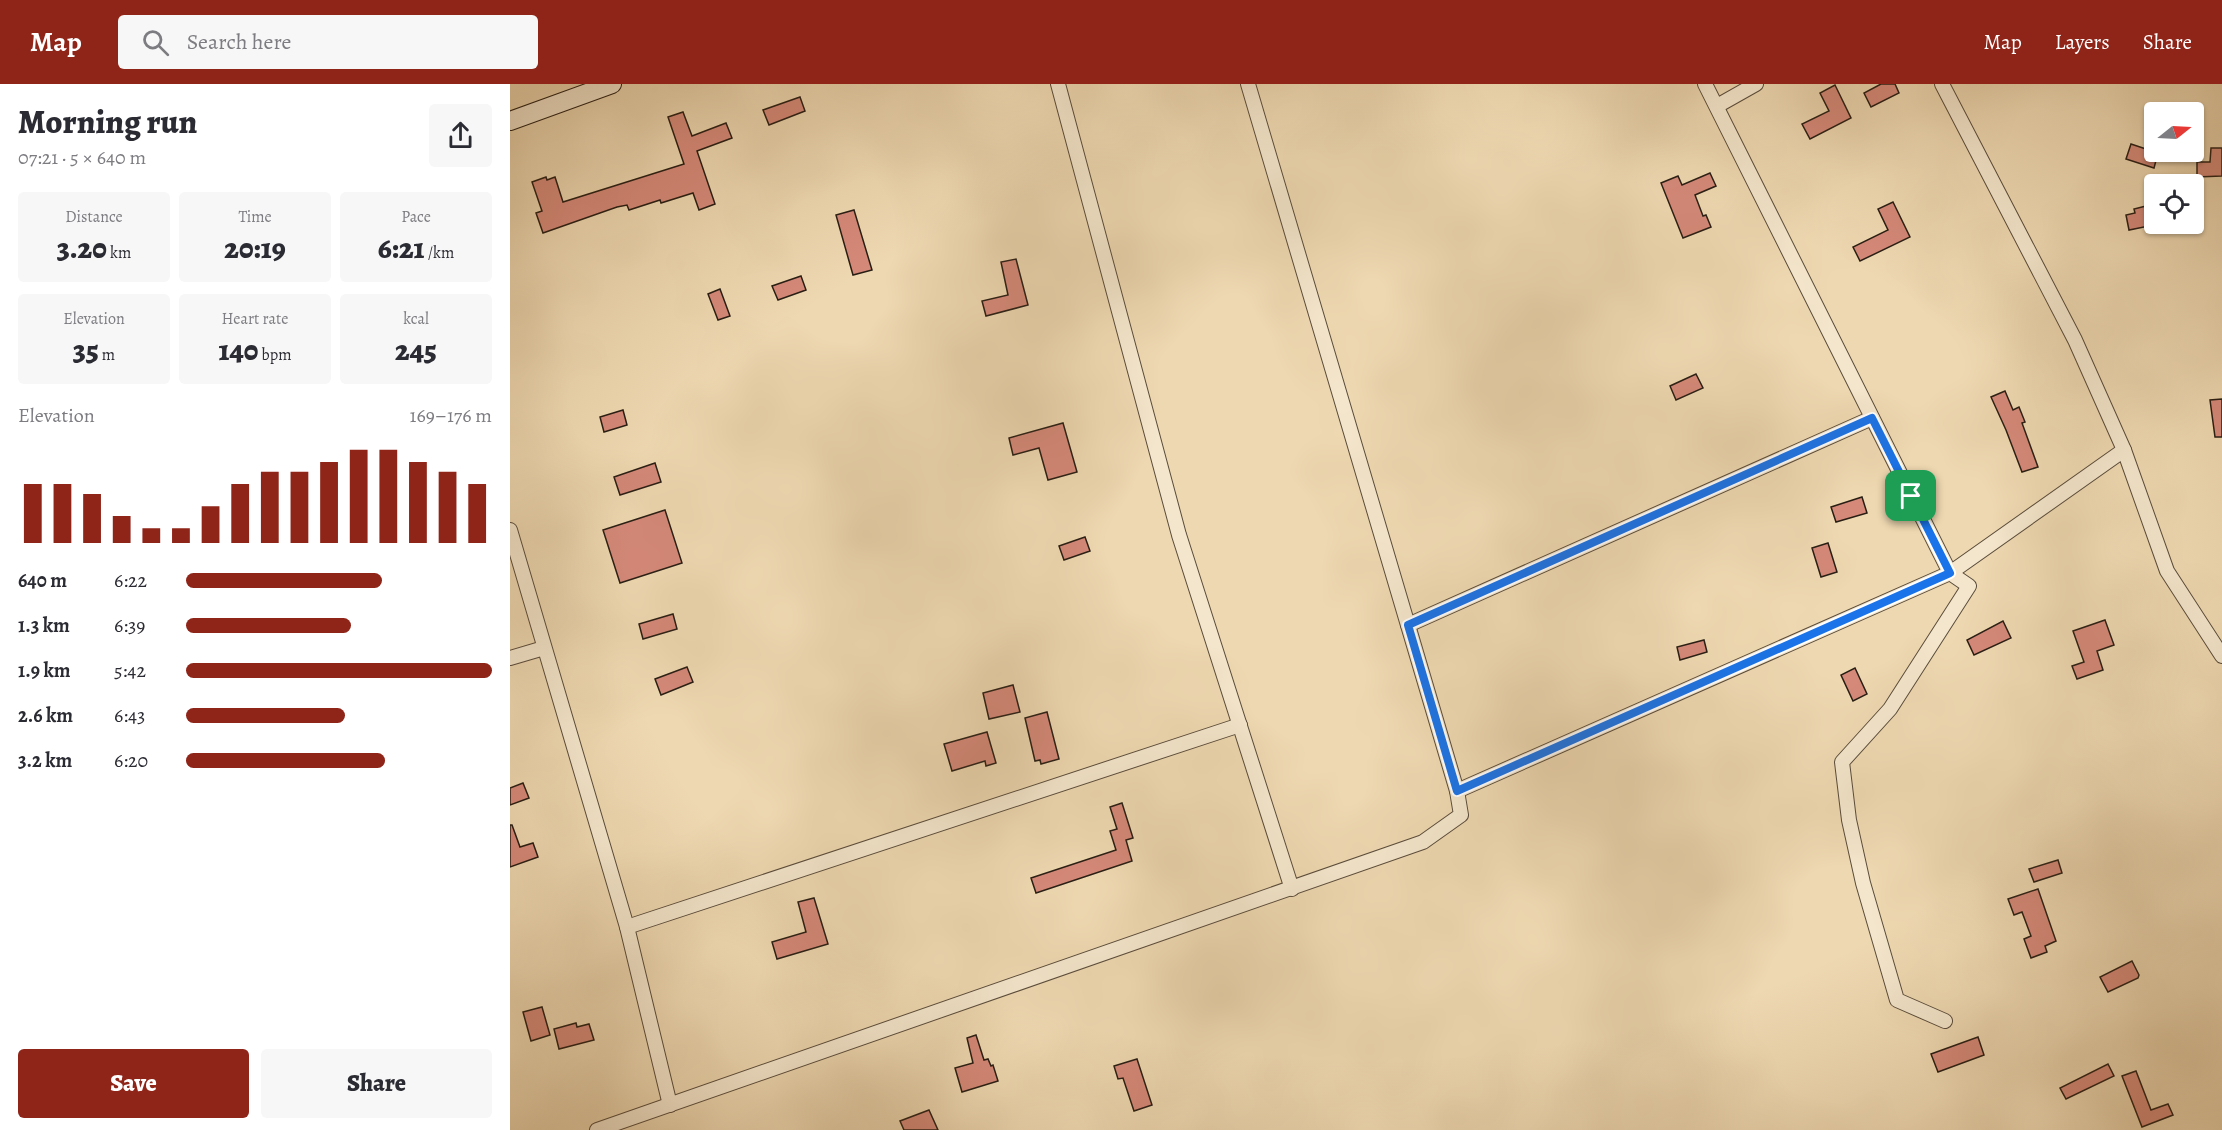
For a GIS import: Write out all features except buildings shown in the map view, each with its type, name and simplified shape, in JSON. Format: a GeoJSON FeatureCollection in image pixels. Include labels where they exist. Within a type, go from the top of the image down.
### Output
{"type":"FeatureCollection","features":[{"type":"Feature","properties":{"kind":"street"},"geometry":{"type":"LineString","coordinates":[[1058,84],[1179,535],[1292,889]]}},
{"type":"Feature","properties":{"kind":"street"},"geometry":{"type":"LineString","coordinates":[[597,1130],[1423,842],[1461,815],[1457,791],[1248,84]]}},
{"type":"Feature","properties":{"kind":"street"},"geometry":{"type":"LineString","coordinates":[[1705,84],[1950,573],[1969,586],[1890,709],[1842,762],[1849,820],[1863,883],[1897,1000],[1945,1021]]}},
{"type":"Feature","properties":{"kind":"street"},"geometry":{"type":"LineString","coordinates":[[1717,106],[1756,84]]}},
{"type":"Feature","properties":{"kind":"street"},"geometry":{"type":"LineString","coordinates":[[1942,84],[2075,340],[2124,450],[2167,571],[2222,656]]}},
{"type":"Feature","properties":{"kind":"street"},"geometry":{"type":"LineString","coordinates":[[510,121],[605,85]]}},
{"type":"Feature","properties":{"kind":"street"},"geometry":{"type":"LineString","coordinates":[[1408,625],[1872,418]]}},
{"type":"Feature","properties":{"kind":"street"},"geometry":{"type":"LineString","coordinates":[[1457,791],[1950,573],[2124,450]]}},
{"type":"Feature","properties":{"kind":"street"},"geometry":{"type":"LineString","coordinates":[[510,530],[627,927],[670,1105]]}},
{"type":"Feature","properties":{"kind":"street"},"geometry":{"type":"LineString","coordinates":[[510,658],[544,648]]}},
{"type":"Feature","properties":{"kind":"street"},"geometry":{"type":"LineString","coordinates":[[627,927],[1240,725]]}},
{"type":"Feature","properties":{"kind":"route"},"geometry":{"type":"LineString","coordinates":[[1872,418],[1911,496],[1950,573],[1457,791],[1408,625],[1872,418]]}}]}
